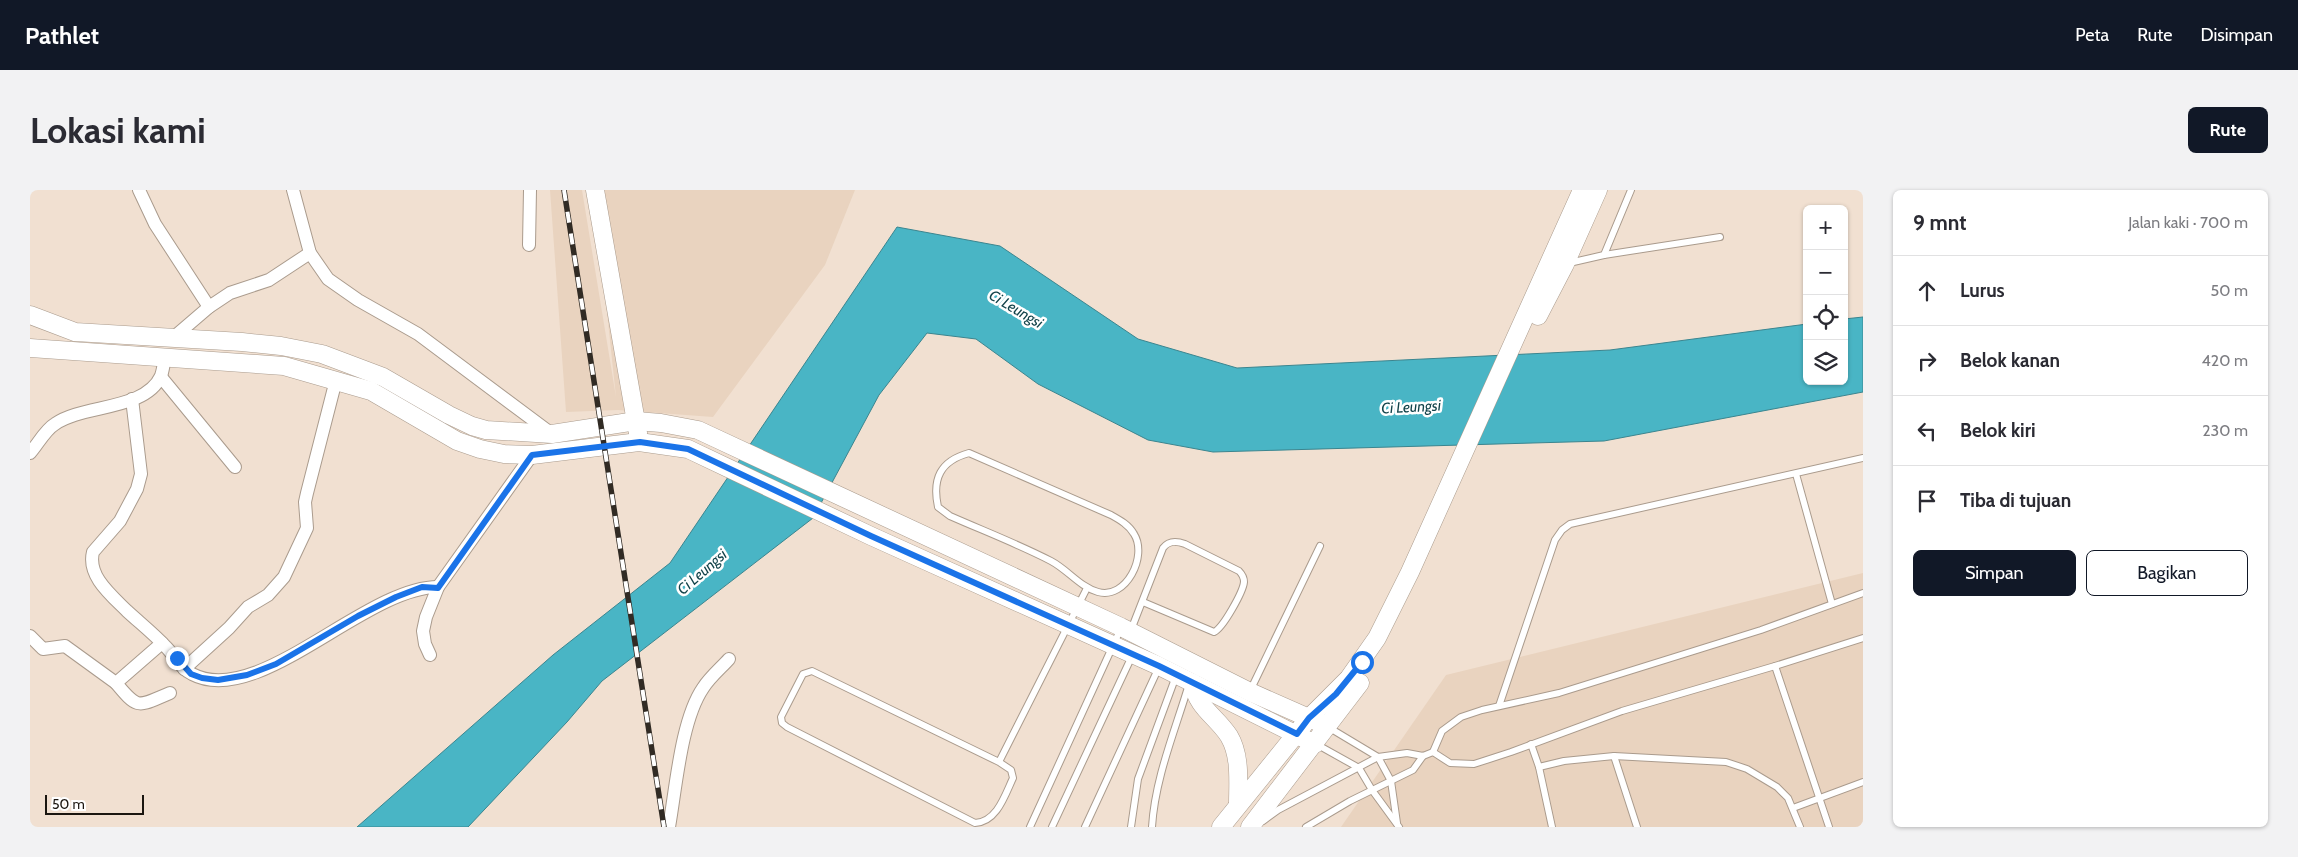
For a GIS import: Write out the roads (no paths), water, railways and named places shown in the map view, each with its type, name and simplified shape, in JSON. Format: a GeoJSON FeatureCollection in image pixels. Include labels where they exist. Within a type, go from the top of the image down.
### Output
{"type":"FeatureCollection","features":[{"type":"Feature","properties":{"kind":"street"},"geometry":{"type":"LineString","coordinates":[[139,190],[155,224],[209,307]]}},
{"type":"Feature","properties":{"kind":"street"},"geometry":{"type":"LineString","coordinates":[[293,190],[310,253],[328,279],[358,300],[425,339],[552,434]]}},
{"type":"Feature","properties":{"kind":"street"},"geometry":{"type":"LineString","coordinates":[[529,245],[530,190]]}},
{"type":"Feature","properties":{"kind":"street"},"geometry":{"type":"LineString","coordinates":[[595,190],[640,442]]}},
{"type":"Feature","properties":{"kind":"street"},"geometry":{"type":"LineString","coordinates":[[1221,827],[1309,718],[1336,694],[1377,638],[1524,332],[1582,190]]}},
{"type":"Feature","properties":{"kind":"street"},"geometry":{"type":"LineString","coordinates":[[1524,332],[1565,264],[1598,190]]}},
{"type":"Feature","properties":{"kind":"street"},"geometry":{"type":"LineString","coordinates":[[174,337],[209,307],[230,293],[269,280],[310,253]]}},
{"type":"Feature","properties":{"kind":"street"},"geometry":{"type":"LineString","coordinates":[[30,315],[75,332],[174,337],[281,346],[322,354],[383,377],[472,426],[497,432],[552,434],[636,421],[661,423],[698,430],[1126,629],[1250,692],[1327,726]]}},
{"type":"Feature","properties":{"kind":"street"},"geometry":{"type":"LineString","coordinates":[[30,348],[284,366],[371,391],[469,446],[504,454],[532,455],[640,442],[688,449],[871,536],[1114,644],[1315,744]]}},
{"type":"Feature","properties":{"kind":"street"},"geometry":{"type":"LineString","coordinates":[[30,453],[54,424],[64,418],[132,399],[150,389],[161,376],[165,357]]}},
{"type":"Feature","properties":{"kind":"street"},"geometry":{"type":"LineString","coordinates":[[161,376],[235,467]]}},
{"type":"Feature","properties":{"kind":"street"},"geometry":{"type":"LineString","coordinates":[[184,668],[229,628],[248,607],[268,594],[284,577],[307,528],[305,502],[336,380]]}},
{"type":"Feature","properties":{"kind":"street"},"geometry":{"type":"LineString","coordinates":[[132,399],[141,474],[130,505],[120,521],[93,552],[92,564],[98,579],[109,593],[162,643],[191,674],[202,678],[218,680],[254,673],[276,664],[358,616],[396,597],[422,587],[438,588]]}},
{"type":"Feature","properties":{"kind":"street"},"geometry":{"type":"LineString","coordinates":[[430,655],[425,644],[423,631],[426,617],[438,588],[532,455]]}},
{"type":"Feature","properties":{"kind":"street"},"geometry":{"type":"LineString","coordinates":[[1250,827],[1371,668],[1398,619],[1418,577],[1459,470]]}},
{"type":"Feature","properties":{"kind":"street"},"geometry":{"type":"LineString","coordinates":[[30,636],[43,649],[58,646],[71,649],[116,682],[131,701],[142,704],[170,693]]}},
{"type":"Feature","properties":{"kind":"street"},"geometry":{"type":"LineString","coordinates":[[116,682],[162,643]]}},
{"type":"Feature","properties":{"kind":"street"},"geometry":{"type":"LineString","coordinates":[[669,827],[685,735],[694,705],[703,688],[729,659]]}},
{"type":"Feature","properties":{"kind":"street"},"geometry":{"type":"LineString","coordinates":[[1186,679],[1198,700],[1228,736],[1234,748],[1238,764],[1238,805]]}},
{"type":"Feature","properties":{"kind":"lane"},"geometry":{"type":"LineString","coordinates":[[1604,255],[1631,190]]}},
{"type":"Feature","properties":{"kind":"lane"},"geometry":{"type":"LineString","coordinates":[[1565,264],[1604,255],[1720,237]]}},
{"type":"Feature","properties":{"kind":"lane"},"geometry":{"type":"LineString","coordinates":[[969,453],[1111,515],[1124,523],[1135,535],[1138,547],[1137,565],[1126,582],[1115,592],[1100,593],[1087,588],[1067,571],[1051,561],[950,516],[938,507],[934,489],[938,477],[950,461],[958,456],[969,453]]}},
{"type":"Feature","properties":{"kind":"lane"},"geometry":{"type":"LineString","coordinates":[[1500,706],[1551,549],[1562,530],[1570,524],[1863,458]]}},
{"type":"Feature","properties":{"kind":"lane"},"geometry":{"type":"LineString","coordinates":[[1796,474],[1832,604]]}},
{"type":"Feature","properties":{"kind":"lane"},"geometry":{"type":"LineString","coordinates":[[1030,827],[1114,644],[1126,629],[1142,602],[1163,548],[1174,541],[1185,544],[1240,571],[1243,576],[1243,585],[1223,626],[1214,632],[1142,602]]}},
{"type":"Feature","properties":{"kind":"lane"},"geometry":{"type":"LineString","coordinates":[[1250,692],[1320,546]]}},
{"type":"Feature","properties":{"kind":"lane"},"geometry":{"type":"LineString","coordinates":[[998,762],[1079,607],[1087,588]]}},
{"type":"Feature","properties":{"kind":"lane"},"geometry":{"type":"LineString","coordinates":[[1255,827],[1278,810],[1378,757],[1407,753],[1423,756],[1433,752],[1442,731],[1454,721],[1500,706],[1560,693],[1761,630],[1863,593]]}},
{"type":"Feature","properties":{"kind":"lane"},"geometry":{"type":"LineString","coordinates":[[1433,752],[1450,763],[1474,764],[1622,711],[1863,638]]}},
{"type":"Feature","properties":{"kind":"lane"},"geometry":{"type":"LineString","coordinates":[[1052,827],[1133,653]]}},
{"type":"Feature","properties":{"kind":"lane"},"geometry":{"type":"LineString","coordinates":[[1085,827],[1159,666]]}},
{"type":"Feature","properties":{"kind":"lane"},"geometry":{"type":"LineString","coordinates":[[1775,666],[1829,827]]}},
{"type":"Feature","properties":{"kind":"lane"},"geometry":{"type":"LineString","coordinates":[[812,671],[998,762],[1011,770],[1013,778],[992,816],[982,822],[975,823],[787,728],[782,723],[781,716],[803,674],[812,671]]}},
{"type":"Feature","properties":{"kind":"lane"},"geometry":{"type":"LineString","coordinates":[[1131,827],[1138,779],[1186,679]]}},
{"type":"Feature","properties":{"kind":"lane"},"geometry":{"type":"LineString","coordinates":[[1152,827],[1154,804],[1186,679]]}},
{"type":"Feature","properties":{"kind":"lane"},"geometry":{"type":"LineString","coordinates":[[1327,726],[1378,757],[1391,781],[1398,825]]}},
{"type":"Feature","properties":{"kind":"lane"},"geometry":{"type":"LineString","coordinates":[[1315,744],[1359,768],[1372,790],[1398,825]]}},
{"type":"Feature","properties":{"kind":"lane"},"geometry":{"type":"LineString","coordinates":[[1531,744],[1539,767],[1552,827]]}},
{"type":"Feature","properties":{"kind":"lane"},"geometry":{"type":"LineString","coordinates":[[1306,827],[1372,790],[1413,770],[1423,756]]}},
{"type":"Feature","properties":{"kind":"lane"},"geometry":{"type":"LineString","coordinates":[[1539,767],[1564,761],[1614,756],[1726,762],[1747,769],[1778,787],[1788,798],[1800,827]]}},
{"type":"Feature","properties":{"kind":"lane"},"geometry":{"type":"LineString","coordinates":[[1614,756],[1637,827]]}},
{"type":"Feature","properties":{"kind":"lane"},"geometry":{"type":"LineString","coordinates":[[1793,808],[1863,782]]}},
{"type":"Feature","properties":{"kind":"water","name":"Ci Leungsi"},"geometry":{"type":"Polygon","coordinates":[[[897,227],[1000,246],[1138,339],[1237,368],[1610,350],[1803,325],[1803,385],[1848,385],[1848,319],[1863,317],[1863,392],[1604,441],[1213,452],[1148,440],[1038,384],[976,339],[927,333],[879,395],[813,518],[602,681],[567,722],[468,827],[357,827],[553,655],[670,563],[897,227]]]}},
{"type":"Feature","properties":{"kind":"railway"},"geometry":{"type":"LineString","coordinates":[[564,190],[664,827]]}}]}
